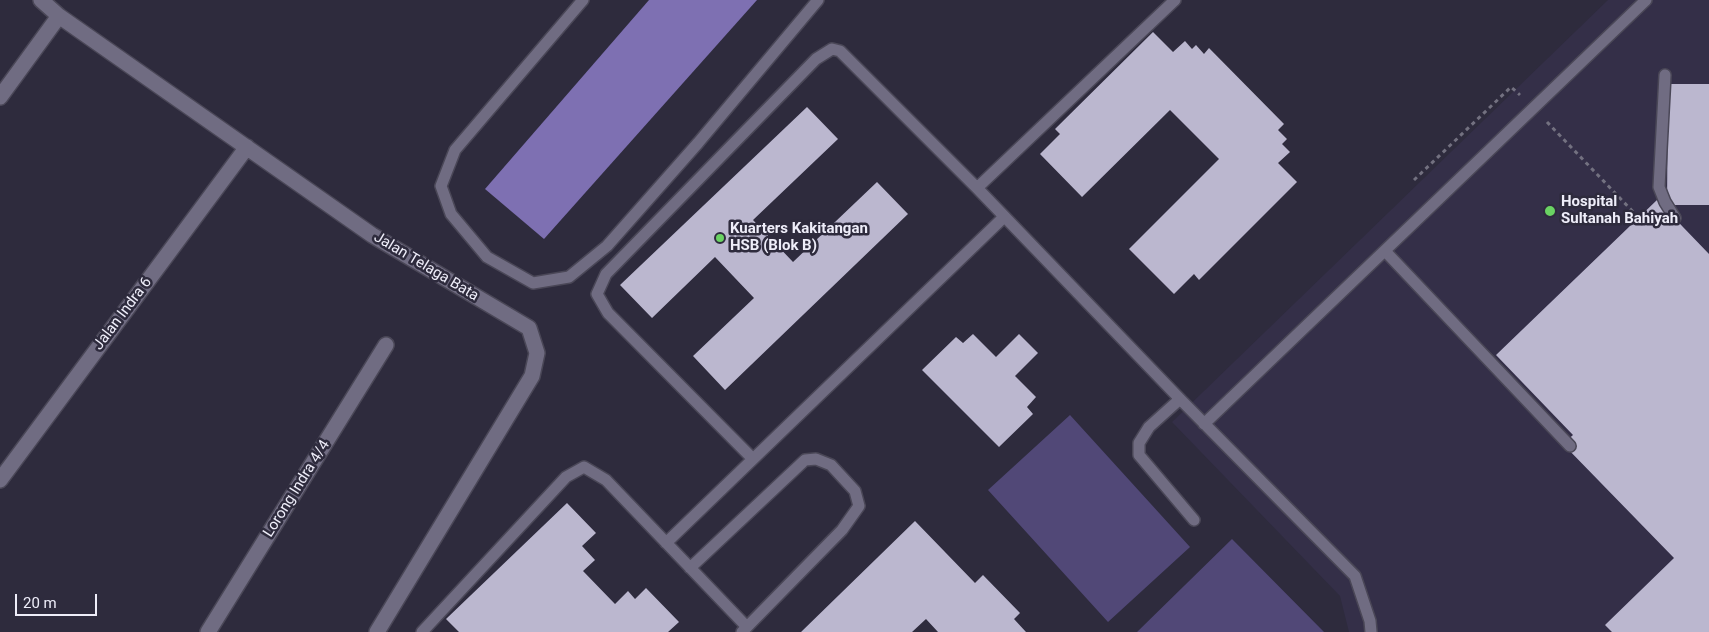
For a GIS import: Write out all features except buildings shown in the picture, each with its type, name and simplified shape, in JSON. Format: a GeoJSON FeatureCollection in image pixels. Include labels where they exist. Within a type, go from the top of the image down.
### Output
{"type":"FeatureCollection","features":[{"type":"Feature","properties":{"kind":"street","name":"Jalan Telaga Bata"},"geometry":{"type":"LineString","coordinates":[[41,0],[59,16],[372,235],[529,328],[537,353],[532,376],[377,632]]}},
{"type":"Feature","properties":{"kind":"street"},"geometry":{"type":"LineString","coordinates":[[0,97],[59,16]]}},
{"type":"Feature","properties":{"kind":"street","name":"Jalan Indra 6"},"geometry":{"type":"LineString","coordinates":[[0,480],[247,147]]}},
{"type":"Feature","properties":{"kind":"street","name":"Lorong Indra 4/4"},"geometry":{"type":"LineString","coordinates":[[208,632],[386,345]]}},
{"type":"Feature","properties":{"kind":"lane"},"geometry":{"type":"LineString","coordinates":[[583,0],[455,150],[441,186],[452,214],[488,257],[533,284],[569,277],[607,246],[698,143],[818,0]]}},
{"type":"Feature","properties":{"kind":"lane"},"geometry":{"type":"LineString","coordinates":[[977,188],[1175,0]]}},
{"type":"Feature","properties":{"kind":"lane"},"geometry":{"type":"LineString","coordinates":[[1204,424],[1646,0]]}},
{"type":"Feature","properties":{"kind":"lane"},"geometry":{"type":"LineString","coordinates":[[753,459],[608,313],[597,294],[606,274],[816,59],[832,49],[840,51],[977,188],[1204,424],[1355,576],[1370,621],[1371,632]]}},
{"type":"Feature","properties":{"kind":"lane"},"geometry":{"type":"LineString","coordinates":[[1665,75],[1659,187],[1665,202],[1675,218]]}},
{"type":"Feature","properties":{"kind":"lane"},"geometry":{"type":"LineString","coordinates":[[666,543],[1004,217]]}},
{"type":"Feature","properties":{"kind":"lane"},"geometry":{"type":"LineString","coordinates":[[1385,251],[1570,446]]}},
{"type":"Feature","properties":{"kind":"lane"},"geometry":{"type":"LineString","coordinates":[[1180,399],[1149,427],[1139,443],[1139,455],[1194,520]]}},
{"type":"Feature","properties":{"kind":"lane"},"geometry":{"type":"LineString","coordinates":[[422,632],[566,476],[584,467],[606,480],[690,568],[745,630],[842,530],[859,506],[855,491],[831,466],[816,459],[805,460],[690,568]]}},
{"type":"Feature","properties":{"kind":"shaded area"},"geometry":{"type":"Polygon","coordinates":[[[649,0],[757,0],[544,239],[485,189],[649,0]]]}},
{"type":"Feature","properties":{"kind":"shaded area","name":"Hospital Sultanah Bahiyah"},"geometry":{"type":"Polygon","coordinates":[[[1608,0],[1709,0],[1709,632],[1349,632],[1340,596],[1172,422],[1608,0]]]}},
{"type":"Feature","properties":{"kind":"shaded area"},"geometry":{"type":"Polygon","coordinates":[[[1070,415],[1190,547],[1108,622],[988,490],[1070,415]]]}},
{"type":"Feature","properties":{"kind":"shaded area"},"geometry":{"type":"Polygon","coordinates":[[[1232,539],[1324,632],[1137,632],[1232,539]]]}},
{"type":"Feature","properties":{"kind":"place","name":"Hospital Sultanah Bahiyah"},"geometry":{"type":"Point","coordinates":[1550,211]}},
{"type":"Feature","properties":{"kind":"place","name":"Kuarters Kakitangan HSB (Blok B)"},"geometry":{"type":"Point","coordinates":[720,238]}}]}
